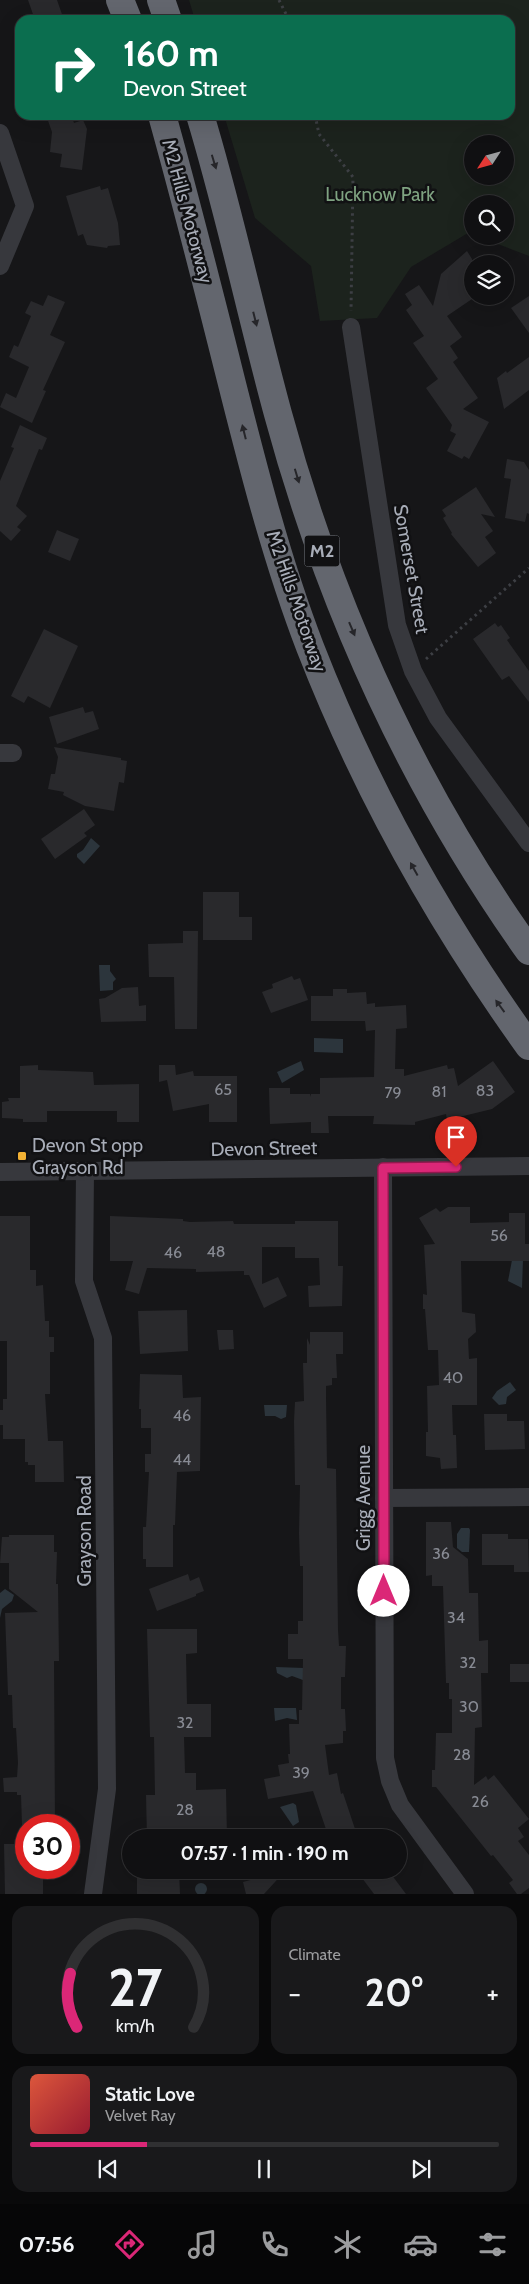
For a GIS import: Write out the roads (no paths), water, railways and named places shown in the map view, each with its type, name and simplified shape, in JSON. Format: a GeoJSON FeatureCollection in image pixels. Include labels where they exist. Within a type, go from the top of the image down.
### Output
{"type":"FeatureCollection","features":[{"type":"Feature","properties":{"kind":"highway"},"geometry":{"type":"LineString","coordinates":[[120,0],[126,15]]}},
{"type":"Feature","properties":{"kind":"highway"},"geometry":{"type":"LineString","coordinates":[[161,0],[166,15]]}},
{"type":"Feature","properties":{"kind":"highway","name":"M2 Hills Motorway"},"geometry":{"type":"LineString","coordinates":[[163,120],[191,219],[249,452],[282,564],[310,645],[343,726],[391,827],[438,911],[494,998],[529,1046]]}},
{"type":"Feature","properties":{"kind":"highway","name":"M2 Hills Motorway"},"geometry":{"type":"LineString","coordinates":[[201,120],[223,192],[278,415],[305,503],[336,591],[373,680],[416,770],[460,845],[529,951]]}},
{"type":"Feature","properties":{"kind":"street"},"geometry":{"type":"LineString","coordinates":[[0,134],[25,206],[0,266]]}},
{"type":"Feature","properties":{"kind":"street","name":"Somerset Street"},"geometry":{"type":"LineString","coordinates":[[351,327],[397,625],[413,671],[438,718],[529,843]]}},
{"type":"Feature","properties":{"kind":"street","name":"Devon Street"},"geometry":{"type":"LineString","coordinates":[[0,1172],[529,1166]]}},
{"type":"Feature","properties":{"kind":"street","name":"Grigg Avenue"},"geometry":{"type":"LineString","coordinates":[[383,1168],[385,1758],[390,1781],[400,1805],[465,1894]]}},
{"type":"Feature","properties":{"kind":"street","name":"Grayson Road"},"geometry":{"type":"LineString","coordinates":[[85,1171],[84,1281],[103,1338],[107,1789],[93,1894]]}},
{"type":"Feature","properties":{"kind":"street"},"geometry":{"type":"LineString","coordinates":[[384,1498],[529,1496]]}},
{"type":"Feature","properties":{"kind":"place","name":"Devon St opp Grayson Rd"},"geometry":{"type":"Point","coordinates":[22,1156]}},
{"type":"Feature","properties":{"kind":"park label","name":"Lucknow Park"},"geometry":{"type":"Point","coordinates":[380,194]}}]}
